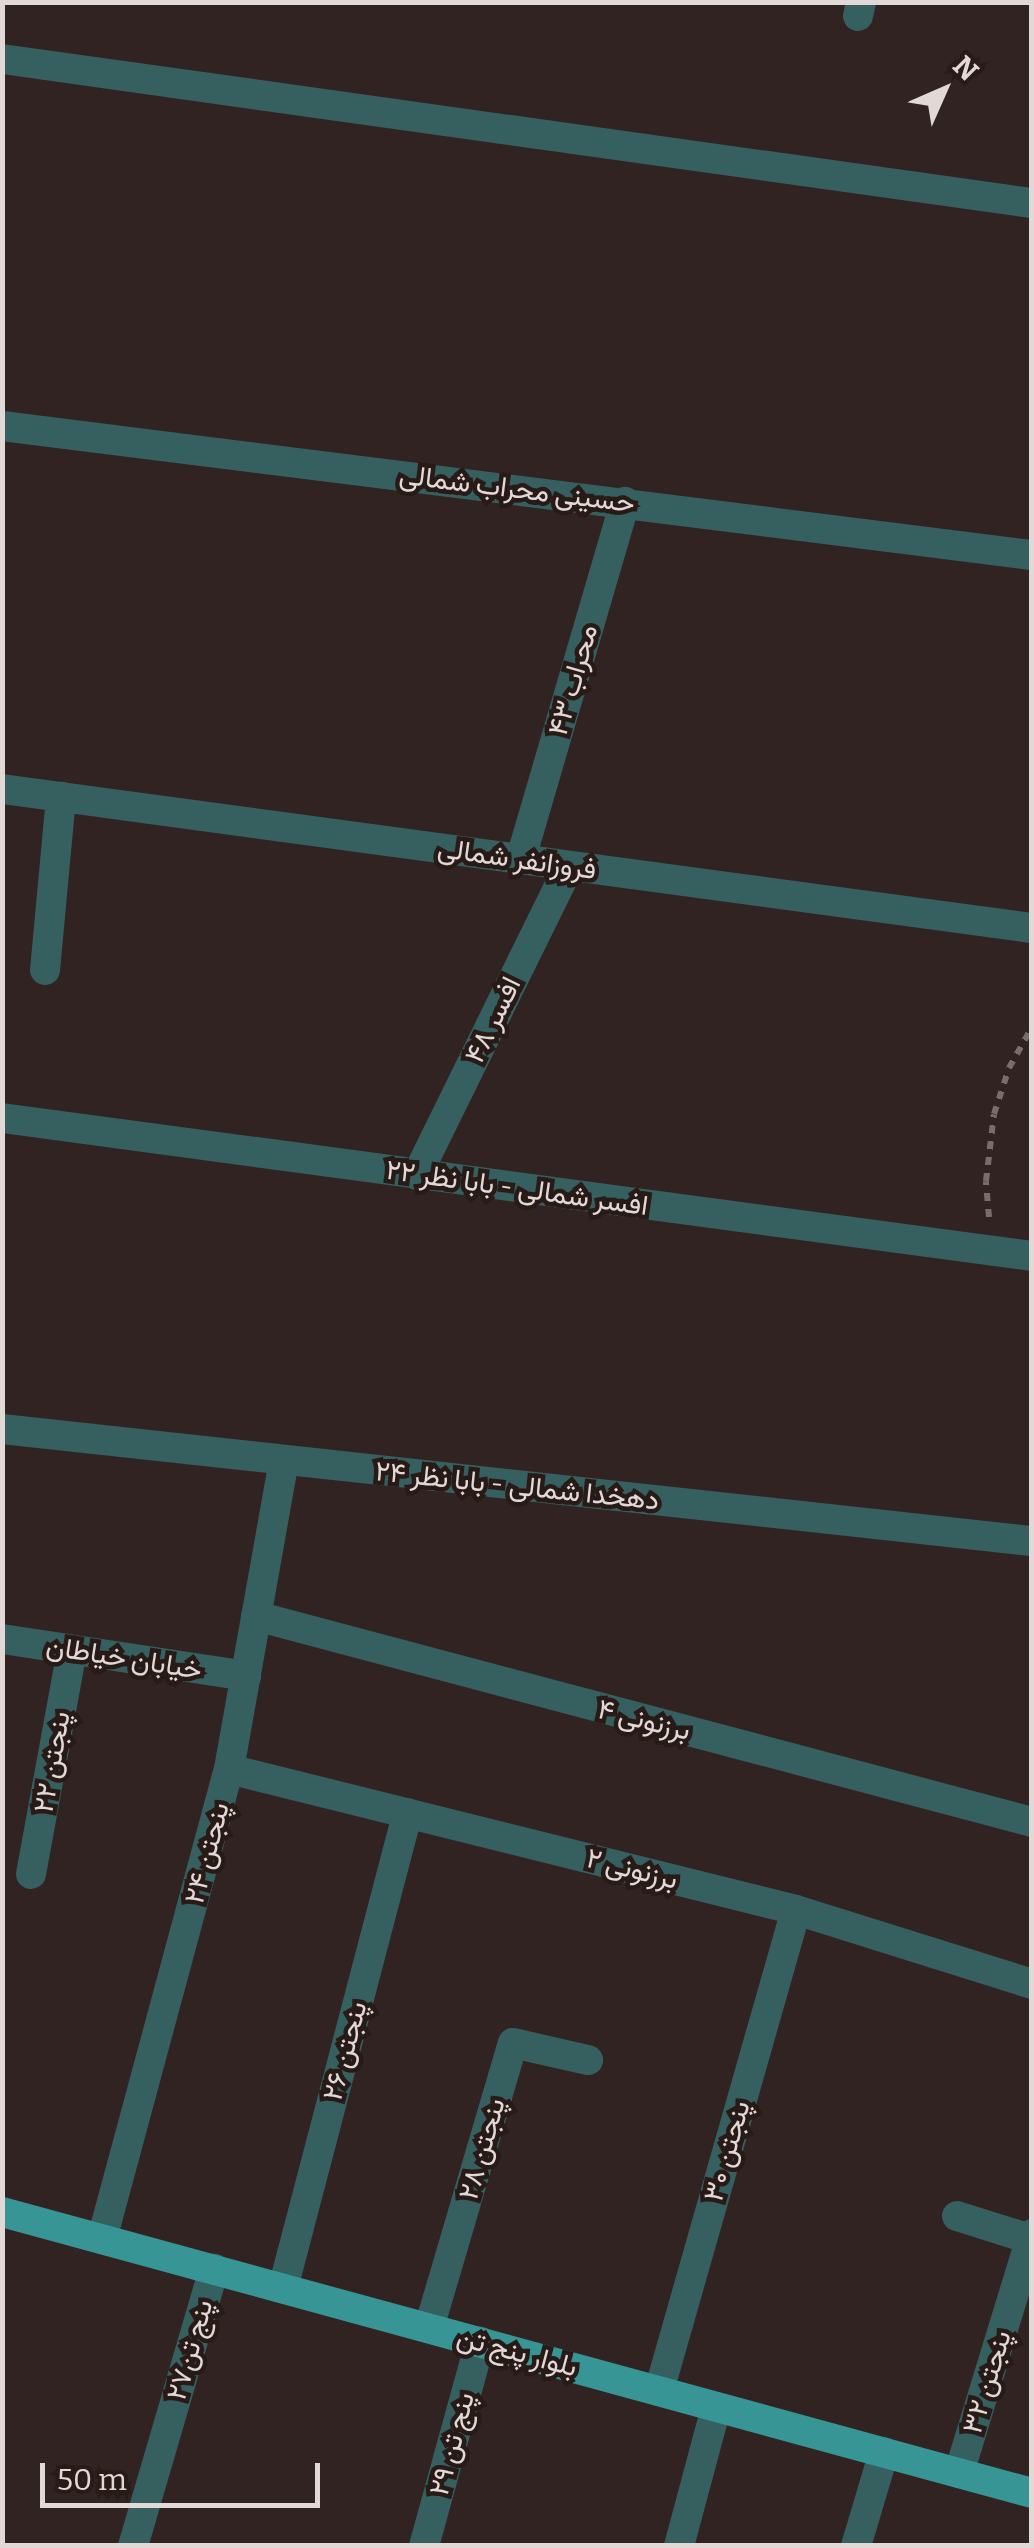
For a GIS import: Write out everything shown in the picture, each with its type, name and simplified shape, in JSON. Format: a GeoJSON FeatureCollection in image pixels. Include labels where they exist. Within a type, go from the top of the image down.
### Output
{"type":"FeatureCollection","features":[{"type":"Feature","properties":{"kind":"main road","name":"بلوار پنج تن"},"geometry":{"type":"LineString","coordinates":[[2,2212],[1032,2493]]}},
{"type":"Feature","properties":{"kind":"street"},"geometry":{"type":"LineString","coordinates":[[2,59],[1032,203]]}},
{"type":"Feature","properties":{"kind":"street","name":"حسینی محراب شمالی"},"geometry":{"type":"LineString","coordinates":[[2,426],[1032,555]]}},
{"type":"Feature","properties":{"kind":"street","name":"محراب ۴۳"},"geometry":{"type":"LineString","coordinates":[[521,858],[626,502]]}},
{"type":"Feature","properties":{"kind":"street","name":"فروزانفر شمالی"},"geometry":{"type":"LineString","coordinates":[[2,789],[1032,928]]}},
{"type":"Feature","properties":{"kind":"street"},"geometry":{"type":"LineString","coordinates":[[45,970],[62,797]]}},
{"type":"Feature","properties":{"kind":"street","name":"افسر ۴۸"},"geometry":{"type":"LineString","coordinates":[[417,1174],[568,866]]}},
{"type":"Feature","properties":{"kind":"street","name":"افسر شمالی - بابا نظر ۲۲"},"geometry":{"type":"LineString","coordinates":[[2,1118],[1032,1256]]}},
{"type":"Feature","properties":{"kind":"street","name":"دهخدا شمالی - بابا نظر ۲۴"},"geometry":{"type":"LineString","coordinates":[[2,1428],[1032,1541]]}},
{"type":"Feature","properties":{"kind":"street","name":"پنجتن ۲۴"},"geometry":{"type":"LineString","coordinates":[[102,2239],[229,1769],[284,1461]]}},
{"type":"Feature","properties":{"kind":"street","name":"برزنونی ۴"},"geometry":{"type":"LineString","coordinates":[[256,1616],[1032,1822]]}},
{"type":"Feature","properties":{"kind":"street","name":"خیابان خیاطان"},"geometry":{"type":"LineString","coordinates":[[2,1640],[246,1676]]}},
{"type":"Feature","properties":{"kind":"street","name":"پنجتن ۲۲"},"geometry":{"type":"LineString","coordinates":[[32,1874],[72,1650]]}},
{"type":"Feature","properties":{"kind":"street","name":"برزنونی ۲"},"geometry":{"type":"LineString","coordinates":[[229,1769],[796,1910],[1032,1984]]}},
{"type":"Feature","properties":{"kind":"street","name":"پنجتن ۲۶"},"geometry":{"type":"LineString","coordinates":[[283,2288],[408,1813]]}},
{"type":"Feature","properties":{"kind":"street","name":"پنجتن ۳۰"},"geometry":{"type":"LineString","coordinates":[[659,2391],[796,1910]]}},
{"type":"Feature","properties":{"kind":"street","name":"پنجتن ۲۸"},"geometry":{"type":"LineString","coordinates":[[429,2328],[513,2043],[588,2060]]}},
{"type":"Feature","properties":{"kind":"street"},"geometry":{"type":"LineString","coordinates":[[957,2216],[1031,2236]]}},
{"type":"Feature","properties":{"kind":"street","name":"پنجتن ۳۲"},"geometry":{"type":"LineString","coordinates":[[960,2473],[1031,2236]]}},
{"type":"Feature","properties":{"kind":"street","name":"پنج تن۲۷"},"geometry":{"type":"LineString","coordinates":[[133,2546],[214,2270]]}},
{"type":"Feature","properties":{"kind":"street","name":"پنج تن ۲۹"},"geometry":{"type":"LineString","coordinates":[[424,2546],[480,2342]]}},
{"type":"Feature","properties":{"kind":"street"},"geometry":{"type":"LineString","coordinates":[[680,2546],[716,2408]]}},
{"type":"Feature","properties":{"kind":"street"},"geometry":{"type":"LineString","coordinates":[[856,2546],[884,2452]]}},
{"type":"Feature","properties":{"kind":"path"},"geometry":{"type":"LineString","coordinates":[[992,1252],[986,1181],[994,1114],[1009,1068],[1032,1027]]}}]}
